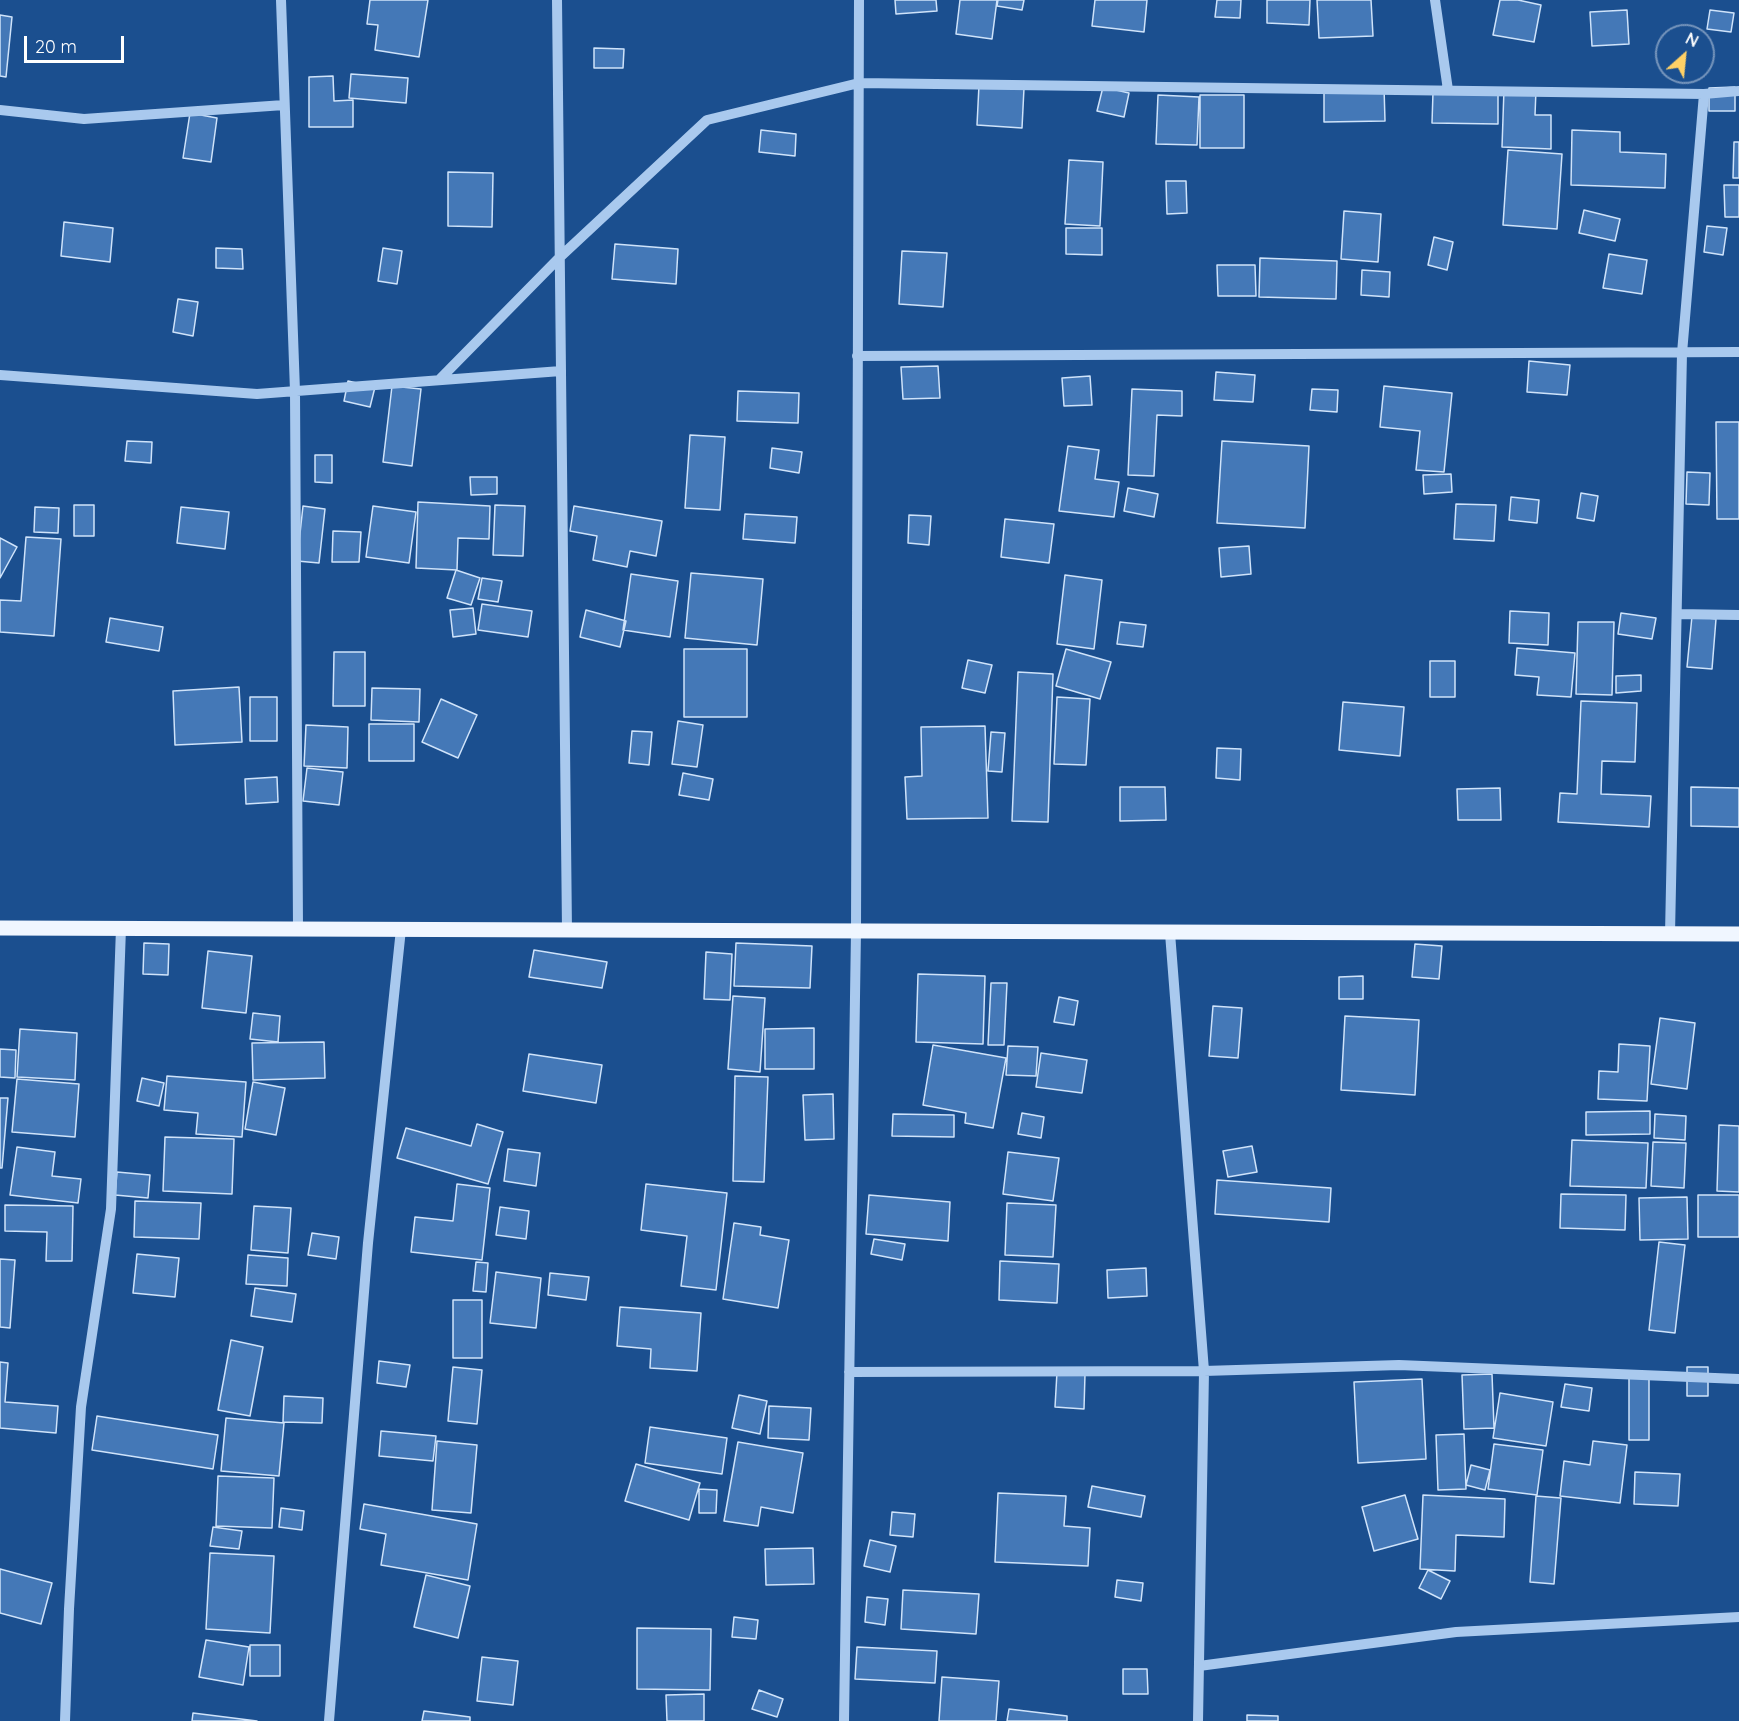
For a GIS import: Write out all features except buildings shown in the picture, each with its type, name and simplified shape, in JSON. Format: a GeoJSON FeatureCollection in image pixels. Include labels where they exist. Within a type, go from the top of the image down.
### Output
{"type":"FeatureCollection","features":[{"type":"Feature","properties":{"kind":"main road"},"geometry":{"type":"LineString","coordinates":[[0,928],[1739,934]]}},
{"type":"Feature","properties":{"kind":"street"},"geometry":{"type":"LineString","coordinates":[[280,0],[295,391],[298,929]]}},
{"type":"Feature","properties":{"kind":"street"},"geometry":{"type":"LineString","coordinates":[[556,0],[567,930]]}},
{"type":"Feature","properties":{"kind":"street"},"geometry":{"type":"LineString","coordinates":[[844,1721],[856,931],[859,0]]}},
{"type":"Feature","properties":{"kind":"street"},"geometry":{"type":"LineString","coordinates":[[1435,0],[1448,90]]}},
{"type":"Feature","properties":{"kind":"street"},"geometry":{"type":"LineString","coordinates":[[439,380],[560,257],[707,120],[859,83],[1704,94],[1739,90]]}},
{"type":"Feature","properties":{"kind":"street"},"geometry":{"type":"LineString","coordinates":[[1670,934],[1682,353],[1704,94]]}},
{"type":"Feature","properties":{"kind":"street"},"geometry":{"type":"LineString","coordinates":[[0,110],[84,119],[284,105]]}},
{"type":"Feature","properties":{"kind":"street"},"geometry":{"type":"LineString","coordinates":[[857,356],[1739,352]]}},
{"type":"Feature","properties":{"kind":"street"},"geometry":{"type":"LineString","coordinates":[[0,375],[257,394],[561,371]]}},
{"type":"Feature","properties":{"kind":"street"},"geometry":{"type":"LineString","coordinates":[[1677,614],[1739,615]]}},
{"type":"Feature","properties":{"kind":"street"},"geometry":{"type":"LineString","coordinates":[[65,1721],[81,1407],[111,1209],[121,928]]}},
{"type":"Feature","properties":{"kind":"street"},"geometry":{"type":"LineString","coordinates":[[330,1721],[368,1243],[401,929]]}},
{"type":"Feature","properties":{"kind":"street"},"geometry":{"type":"LineString","coordinates":[[1170,933],[1204,1371],[1198,1721]]}},
{"type":"Feature","properties":{"kind":"street"},"geometry":{"type":"LineString","coordinates":[[849,1372],[1204,1371],[1399,1365],[1739,1379]]}},
{"type":"Feature","properties":{"kind":"street"},"geometry":{"type":"LineString","coordinates":[[1199,1666],[1456,1632],[1739,1617]]}}]}
